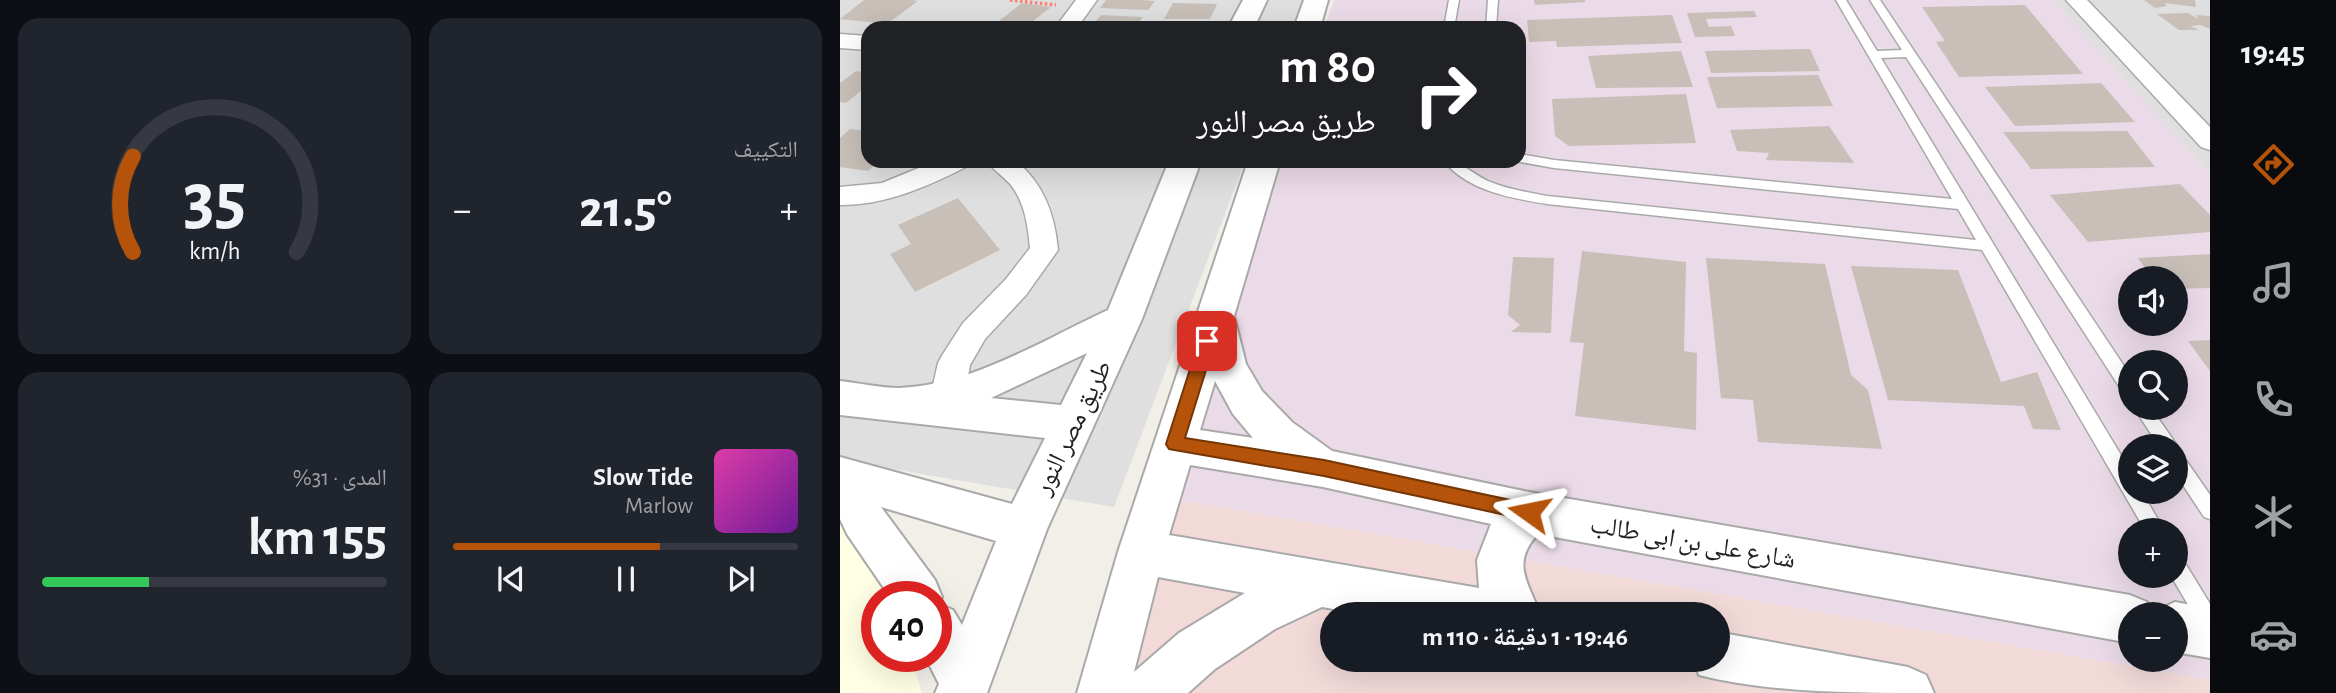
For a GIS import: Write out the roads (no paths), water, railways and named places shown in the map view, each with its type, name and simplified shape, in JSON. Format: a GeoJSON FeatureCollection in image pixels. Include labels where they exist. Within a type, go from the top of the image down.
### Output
{"type":"FeatureCollection","features":[{"type":"Feature","properties":{"kind":"street"},"geometry":{"type":"LineString","coordinates":[[1244,21],[1255,0]]}},
{"type":"Feature","properties":{"kind":"street"},"geometry":{"type":"LineString","coordinates":[[1309,21],[1316,0]]}},
{"type":"Feature","properties":{"kind":"street"},"geometry":{"type":"LineString","coordinates":[[2076,0],[2210,142]]}},
{"type":"Feature","properties":{"kind":"street"},"geometry":{"type":"LineString","coordinates":[[1071,21],[1084,4]]}},
{"type":"Feature","properties":{"kind":"street"},"geometry":{"type":"LineString","coordinates":[[840,41],[861,42]]}},
{"type":"Feature","properties":{"kind":"street"},"geometry":{"type":"LineString","coordinates":[[840,196],[859,197],[903,186],[942,168]]}},
{"type":"Feature","properties":{"kind":"street"},"geometry":{"type":"LineString","coordinates":[[947,398],[954,363],[974,331],[1016,287],[1044,250],[1043,224],[1032,192],[1010,168]]}},
{"type":"Feature","properties":{"kind":"street","name":"طريق مصر النور"},"geometry":{"type":"LineString","coordinates":[[963,687],[1024,528],[1123,320],[1182,168]]}},
{"type":"Feature","properties":{"kind":"street"},"geometry":{"type":"LineString","coordinates":[[1103,693],[1141,552],[1262,168]]}},
{"type":"Feature","properties":{"kind":"street"},"geometry":{"type":"LineString","coordinates":[[1215,316],[1219,343],[1228,371],[1243,398],[1264,424],[1291,448],[1324,468]]}},
{"type":"Feature","properties":{"kind":"street"},"geometry":{"type":"LineString","coordinates":[[900,404],[947,398],[1006,375],[1123,320]]}},
{"type":"Feature","properties":{"kind":"street"},"geometry":{"type":"LineString","coordinates":[[840,398],[1073,424]]}},
{"type":"Feature","properties":{"kind":"street","name":"شارع على بن ابى طالب"},"geometry":{"type":"LineString","coordinates":[[1175,444],[1324,468],[1529,512],[2118,617]]}},
{"type":"Feature","properties":{"kind":"street"},"geometry":{"type":"LineString","coordinates":[[844,477],[1024,528]]}},
{"type":"Feature","properties":{"kind":"street"},"geometry":{"type":"LineString","coordinates":[[844,477],[863,519],[907,581]]}},
{"type":"Feature","properties":{"kind":"street"},"geometry":{"type":"LineString","coordinates":[[1508,602],[1498,574],[1501,550],[1511,528],[1529,512]]}},
{"type":"Feature","properties":{"kind":"street"},"geometry":{"type":"LineString","coordinates":[[1141,552],[1423,602]]}},
{"type":"Feature","properties":{"kind":"street"},"geometry":{"type":"LineString","coordinates":[[1150,693],[1197,651],[1258,612],[1320,584]]}},
{"type":"Feature","properties":{"kind":"street"},"geometry":{"type":"LineString","coordinates":[[2188,629],[2210,633]]}},
{"type":"Feature","properties":{"kind":"street"},"geometry":{"type":"LineString","coordinates":[[1730,659],[1908,693]]}},
{"type":"Feature","properties":{"kind":"street"},"geometry":{"type":"LineString","coordinates":[[952,663],[963,687]]}},
{"type":"Feature","properties":{"kind":"lane"},"geometry":{"type":"LineString","coordinates":[[1450,21],[1454,0]]}},
{"type":"Feature","properties":{"kind":"lane"},"geometry":{"type":"LineString","coordinates":[[1492,21],[1493,0]]}},
{"type":"Feature","properties":{"kind":"lane"},"geometry":{"type":"LineString","coordinates":[[1841,0],[2118,468]]}},
{"type":"Feature","properties":{"kind":"lane"},"geometry":{"type":"LineString","coordinates":[[1875,0],[2118,370]]}},
{"type":"Feature","properties":{"kind":"lane"},"geometry":{"type":"LineString","coordinates":[[1874,55],[1910,53]]}},
{"type":"Feature","properties":{"kind":"lane"},"geometry":{"type":"LineString","coordinates":[[1526,159],[1963,205]]}},
{"type":"Feature","properties":{"kind":"lane"},"geometry":{"type":"LineString","coordinates":[[1457,168],[1465,176],[1502,193],[1536,199],[1987,246]]}},
{"type":"Feature","properties":{"kind":"lane"},"geometry":{"type":"LineString","coordinates":[[2188,478],[2210,511]]}},
{"type":"Feature","properties":{"kind":"lane"},"geometry":{"type":"LineString","coordinates":[[2188,586],[2210,623]]}}]}
